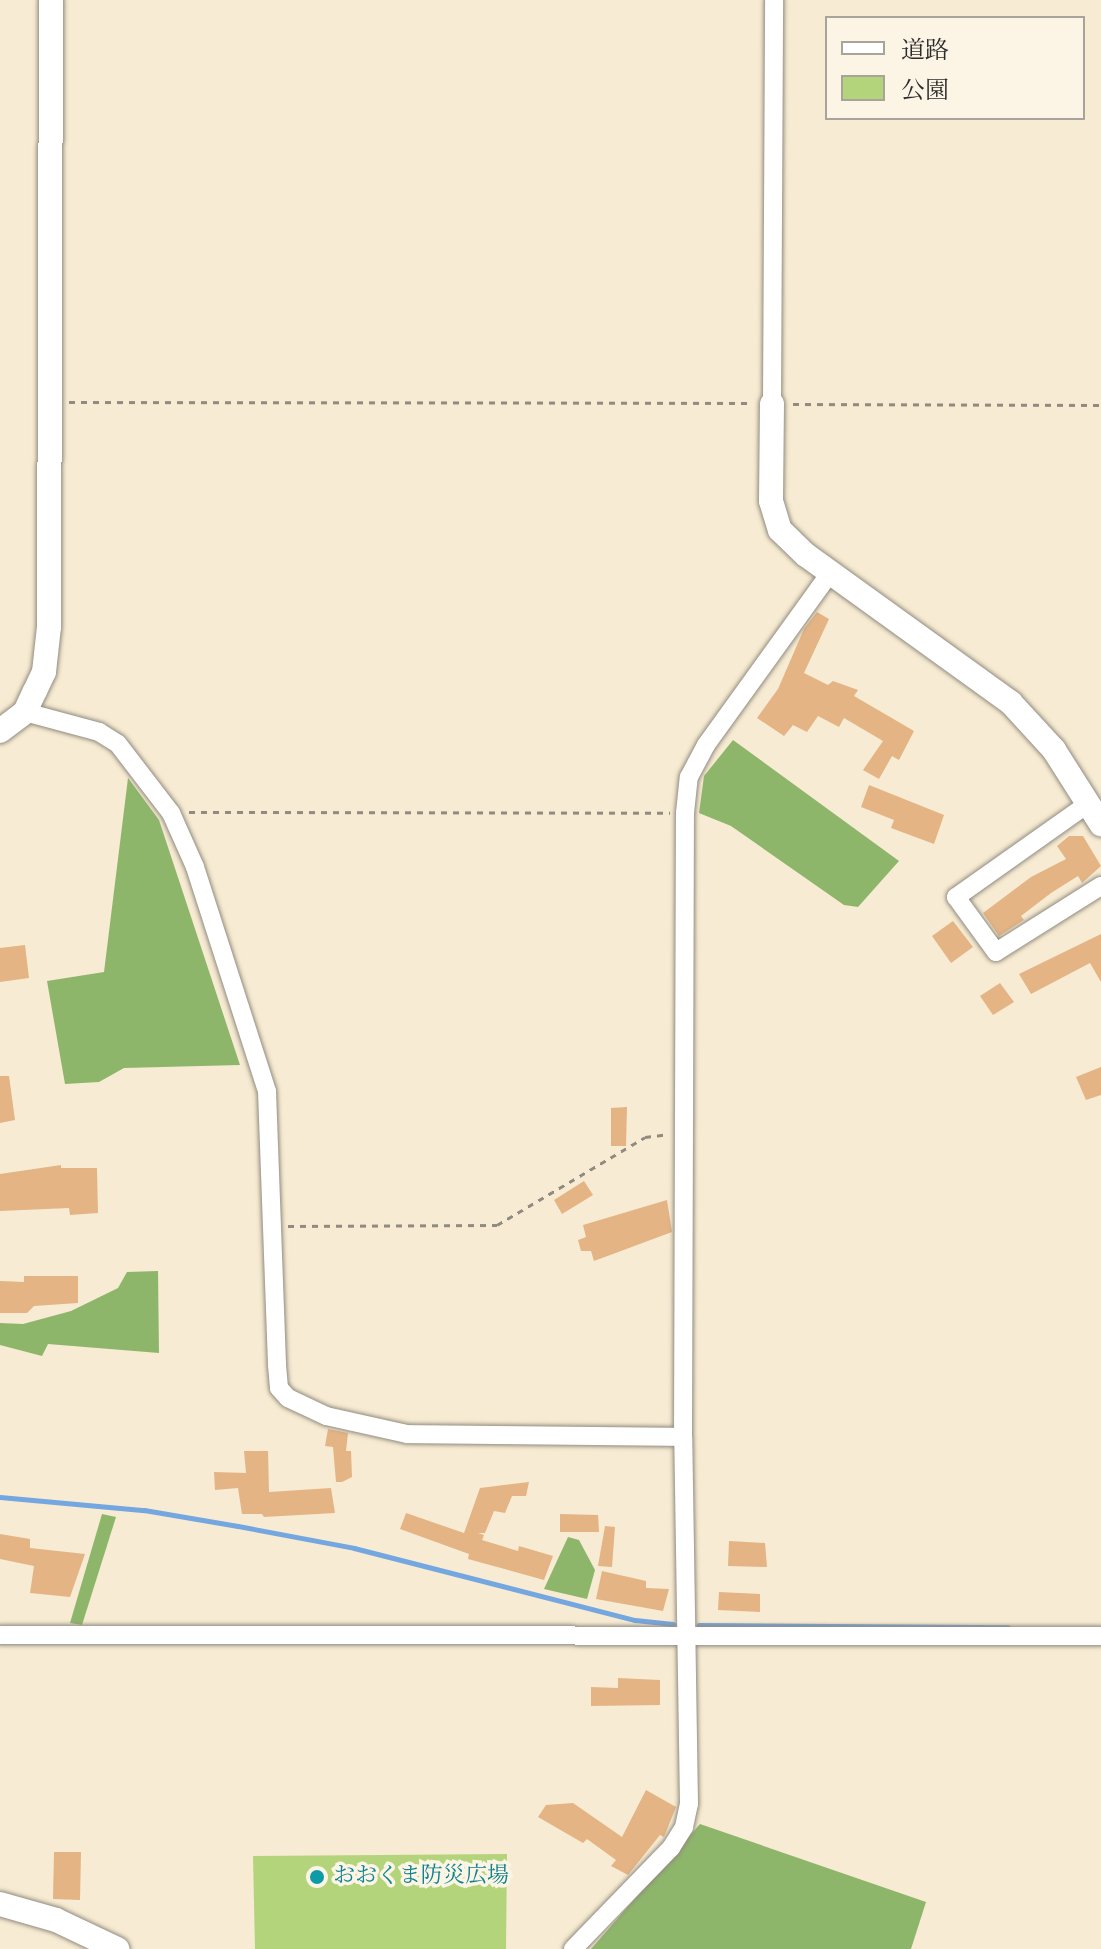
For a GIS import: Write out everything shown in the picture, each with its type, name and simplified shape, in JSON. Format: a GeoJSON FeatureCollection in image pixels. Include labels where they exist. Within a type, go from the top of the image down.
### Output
{"type":"FeatureCollection","features":[{"type":"Feature","properties":{"kind":"street"},"geometry":{"type":"LineString","coordinates":[[0,731],[25,712],[44,672],[48,640],[51,0]]}},
{"type":"Feature","properties":{"kind":"street"},"geometry":{"type":"LineString","coordinates":[[774,0],[774,517],[790,542],[1011,703],[1054,750],[1097,814],[956,897],[996,952],[1101,886]]}},
{"type":"Feature","properties":{"kind":"street"},"geometry":{"type":"LineString","coordinates":[[573,1949],[671,1848],[684,1827],[689,1804],[683,1437],[685,813],[689,777],[706,745],[830,573]]}},
{"type":"Feature","properties":{"kind":"street"},"geometry":{"type":"LineString","coordinates":[[25,712],[99,732],[118,744],[171,813],[195,867],[267,1091],[279,1388],[299,1406],[326,1416],[407,1434],[683,1437]]}},
{"type":"Feature","properties":{"kind":"street"},"geometry":{"type":"LineString","coordinates":[[0,1635],[1101,1636]]}},
{"type":"Feature","properties":{"kind":"street"},"geometry":{"type":"LineString","coordinates":[[0,1904],[56,1920],[117,1949]]}},
{"type":"Feature","properties":{"kind":"path"},"geometry":{"type":"LineString","coordinates":[[50,401],[1101,405]]}},
{"type":"Feature","properties":{"kind":"path"},"geometry":{"type":"LineString","coordinates":[[171,813],[685,813]]}},
{"type":"Feature","properties":{"kind":"path"},"geometry":{"type":"LineString","coordinates":[[272,1226],[497,1225],[645,1137],[685,1134]]}},
{"type":"Feature","properties":{"kind":"green space"},"geometry":{"type":"Polygon","coordinates":[[[733,740],[899,861],[858,907],[844,905],[731,826],[699,813],[704,776],[733,740]]]}},
{"type":"Feature","properties":{"kind":"green space"},"geometry":{"type":"Polygon","coordinates":[[[128,778],[159,820],[240,1065],[124,1068],[99,1082],[65,1084],[47,981],[104,972],[128,778]]]}},
{"type":"Feature","properties":{"kind":"green space"},"geometry":{"type":"Polygon","coordinates":[[[158,1271],[159,1353],[48,1344],[42,1356],[0,1345],[0,1323],[23,1324],[71,1311],[118,1288],[127,1272],[158,1271]]]}},
{"type":"Feature","properties":{"kind":"green space"},"geometry":{"type":"Polygon","coordinates":[[[102,1514],[116,1517],[82,1625],[70,1623],[102,1514]]]}},
{"type":"Feature","properties":{"kind":"green space"},"geometry":{"type":"Polygon","coordinates":[[[568,1537],[579,1540],[595,1570],[587,1599],[544,1589],[568,1537]]]}},
{"type":"Feature","properties":{"kind":"green space"},"geometry":{"type":"Polygon","coordinates":[[[700,1824],[926,1902],[911,1949],[591,1949],[700,1824]]]}},
{"type":"Feature","properties":{"kind":"green space"},"geometry":{"type":"Polygon","coordinates":[[[507,1854],[506,1949],[255,1949],[253,1856],[507,1854]]]}},
{"type":"Feature","properties":{"kind":"building"},"geometry":{"type":"Polygon","coordinates":[[[817,612],[829,619],[804,673],[828,685],[833,681],[858,690],[854,696],[914,731],[899,760],[892,756],[879,779],[863,770],[883,741],[844,718],[839,727],[818,716],[807,732],[793,725],[784,736],[757,718],[778,689],[804,629],[817,612]]]}},
{"type":"Feature","properties":{"kind":"building"},"geometry":{"type":"Polygon","coordinates":[[[869,785],[944,815],[934,844],[891,828],[894,820],[861,807],[869,785]]]}},
{"type":"Feature","properties":{"kind":"building"},"geometry":{"type":"Polygon","coordinates":[[[1069,836],[1083,836],[1101,866],[1082,883],[1078,876],[1051,893],[1021,916],[1024,920],[999,936],[983,913],[1031,877],[1066,859],[1057,846],[1069,836]]]}},
{"type":"Feature","properties":{"kind":"building"},"geometry":{"type":"Polygon","coordinates":[[[953,921],[973,947],[951,963],[932,936],[953,921]]]}},
{"type":"Feature","properties":{"kind":"building"},"geometry":{"type":"Polygon","coordinates":[[[1101,934],[1101,982],[1090,963],[1031,994],[1019,974],[1101,934]]]}},
{"type":"Feature","properties":{"kind":"building"},"geometry":{"type":"Polygon","coordinates":[[[25,945],[29,978],[0,982],[0,948],[25,945]]]}},
{"type":"Feature","properties":{"kind":"building"},"geometry":{"type":"Polygon","coordinates":[[[1000,983],[1014,1002],[993,1015],[980,996],[1000,983]]]}},
{"type":"Feature","properties":{"kind":"building"},"geometry":{"type":"Polygon","coordinates":[[[1101,1067],[1101,1095],[1086,1100],[1076,1077],[1101,1067]]]}},
{"type":"Feature","properties":{"kind":"building"},"geometry":{"type":"Polygon","coordinates":[[[0,1076],[9,1076],[15,1120],[0,1123],[0,1076]]]}},
{"type":"Feature","properties":{"kind":"building"},"geometry":{"type":"Polygon","coordinates":[[[627,1107],[626,1146],[611,1146],[611,1108],[627,1107]]]}},
{"type":"Feature","properties":{"kind":"building"},"geometry":{"type":"Polygon","coordinates":[[[61,1165],[61,1168],[97,1168],[98,1213],[70,1215],[69,1208],[0,1211],[0,1174],[61,1165]]]}},
{"type":"Feature","properties":{"kind":"building"},"geometry":{"type":"Polygon","coordinates":[[[584,1181],[593,1195],[562,1214],[554,1200],[584,1181]]]}},
{"type":"Feature","properties":{"kind":"building"},"geometry":{"type":"Polygon","coordinates":[[[667,1200],[672,1232],[594,1261],[591,1251],[581,1251],[578,1240],[586,1237],[583,1225],[667,1200]]]}},
{"type":"Feature","properties":{"kind":"building"},"geometry":{"type":"Polygon","coordinates":[[[24,1276],[78,1276],[78,1303],[34,1306],[27,1313],[0,1313],[0,1281],[24,1282],[24,1276]]]}},
{"type":"Feature","properties":{"kind":"building"},"geometry":{"type":"Polygon","coordinates":[[[328,1429],[348,1433],[346,1451],[351,1451],[352,1477],[342,1482],[336,1482],[333,1447],[325,1446],[328,1429]]]}},
{"type":"Feature","properties":{"kind":"building"},"geometry":{"type":"Polygon","coordinates":[[[244,1451],[268,1451],[269,1492],[331,1488],[335,1513],[264,1517],[262,1514],[242,1514],[238,1488],[215,1490],[214,1472],[246,1473],[244,1451]]]}},
{"type":"Feature","properties":{"kind":"building"},"geometry":{"type":"Polygon","coordinates":[[[529,1482],[526,1496],[512,1496],[505,1513],[494,1511],[485,1533],[478,1533],[484,1535],[482,1540],[518,1551],[519,1546],[553,1556],[544,1580],[468,1559],[469,1554],[400,1529],[406,1513],[464,1533],[480,1488],[529,1482]]]}},
{"type":"Feature","properties":{"kind":"building"},"geometry":{"type":"Polygon","coordinates":[[[560,1514],[598,1515],[599,1532],[560,1532],[560,1514]]]}},
{"type":"Feature","properties":{"kind":"building"},"geometry":{"type":"Polygon","coordinates":[[[605,1526],[615,1527],[612,1567],[598,1566],[605,1526]]]}},
{"type":"Feature","properties":{"kind":"building"},"geometry":{"type":"Polygon","coordinates":[[[0,1534],[30,1539],[30,1548],[85,1554],[70,1597],[30,1593],[34,1566],[0,1559],[0,1534]]]}},
{"type":"Feature","properties":{"kind":"building"},"geometry":{"type":"Polygon","coordinates":[[[729,1541],[765,1543],[767,1567],[728,1566],[729,1541]]]}},
{"type":"Feature","properties":{"kind":"building"},"geometry":{"type":"Polygon","coordinates":[[[602,1571],[646,1581],[646,1588],[669,1589],[663,1611],[596,1599],[602,1571]]]}},
{"type":"Feature","properties":{"kind":"building"},"geometry":{"type":"Polygon","coordinates":[[[719,1592],[760,1594],[760,1612],[718,1610],[719,1592]]]}},
{"type":"Feature","properties":{"kind":"building"},"geometry":{"type":"Polygon","coordinates":[[[618,1678],[660,1680],[660,1705],[591,1706],[591,1687],[618,1688],[618,1678]]]}},
{"type":"Feature","properties":{"kind":"building"},"geometry":{"type":"Polygon","coordinates":[[[646,1790],[676,1807],[664,1837],[660,1835],[628,1875],[611,1866],[616,1860],[587,1839],[583,1843],[538,1817],[546,1805],[573,1803],[622,1837],[646,1790]]]}},
{"type":"Feature","properties":{"kind":"building"},"geometry":{"type":"Polygon","coordinates":[[[54,1852],[81,1852],[80,1900],[53,1899],[54,1852]]]}},
{"type":"Feature","properties":{"kind":"waterway"},"geometry":{"type":"LineString","coordinates":[[0,1497],[144,1510],[238,1526],[354,1548],[635,1620],[673,1624]]}},
{"type":"Feature","properties":{"kind":"waterway"},"geometry":{"type":"LineString","coordinates":[[699,1625],[1008,1627]]}},
{"type":"Feature","properties":{"kind":"place","name":"おおくま防災広場"},"geometry":{"type":"Point","coordinates":[317,1877]}}]}
